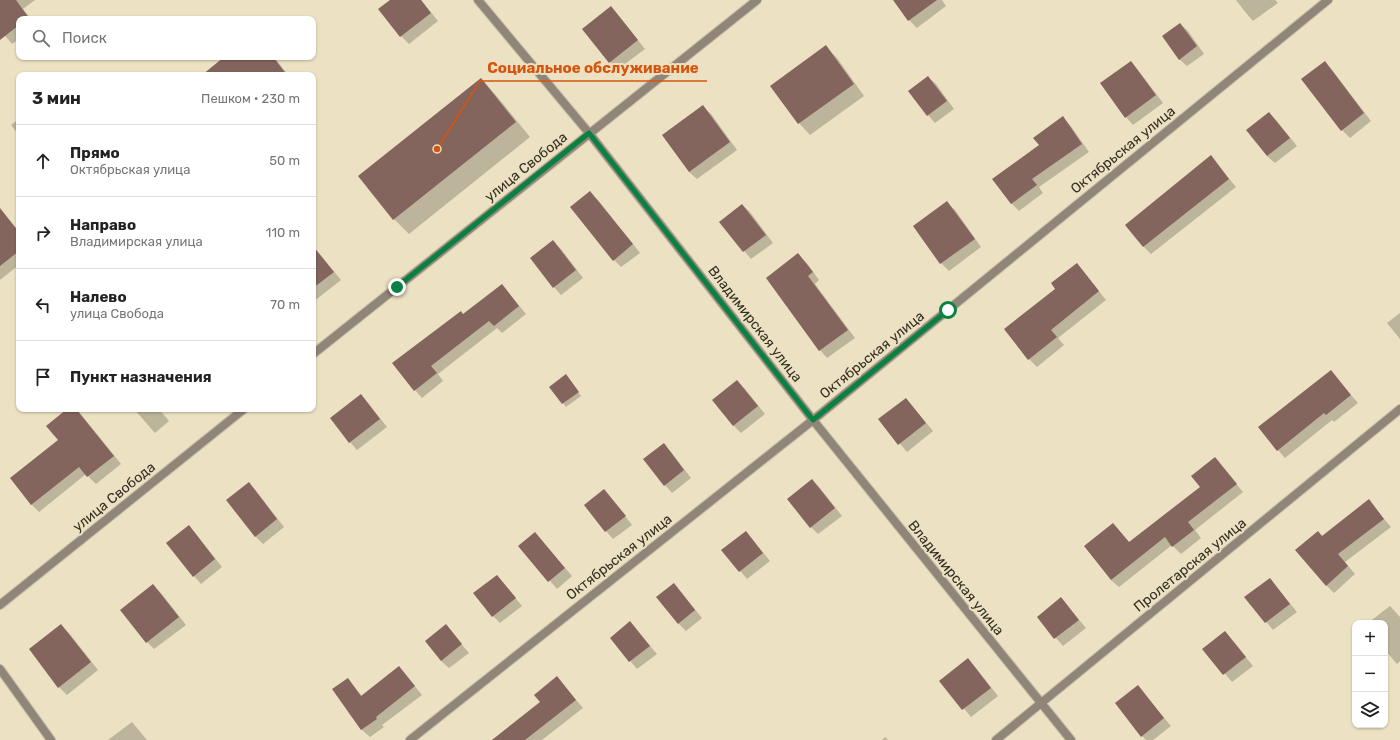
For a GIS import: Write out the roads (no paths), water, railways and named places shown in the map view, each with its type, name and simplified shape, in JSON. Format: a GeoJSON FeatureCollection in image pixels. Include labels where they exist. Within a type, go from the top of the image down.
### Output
{"type":"FeatureCollection","features":[{"type":"Feature","properties":{"kind":"street","name":"Владимирская улица"},"geometry":{"type":"LineString","coordinates":[[478,0],[589,133],[813,420],[1071,740]]}},
{"type":"Feature","properties":{"kind":"street","name":"улица Свобода"},"geometry":{"type":"LineString","coordinates":[[316,352],[756,0]]}},
{"type":"Feature","properties":{"kind":"street","name":"Октябрьская улица"},"geometry":{"type":"LineString","coordinates":[[410,740],[813,420],[1328,0]]}},
{"type":"Feature","properties":{"kind":"street","name":"Пролетарская улица"},"geometry":{"type":"LineString","coordinates":[[996,740],[1400,409]]}},
{"type":"Feature","properties":{"kind":"street","name":"улица Свобода"},"geometry":{"type":"LineString","coordinates":[[0,605],[240,412]]}},
{"type":"Feature","properties":{"kind":"street"},"geometry":{"type":"LineString","coordinates":[[0,669],[52,740]]}},
{"type":"Feature","properties":{"kind":"place","name":"Социальное обслуживание"},"geometry":{"type":"Point","coordinates":[437,149]}}]}
